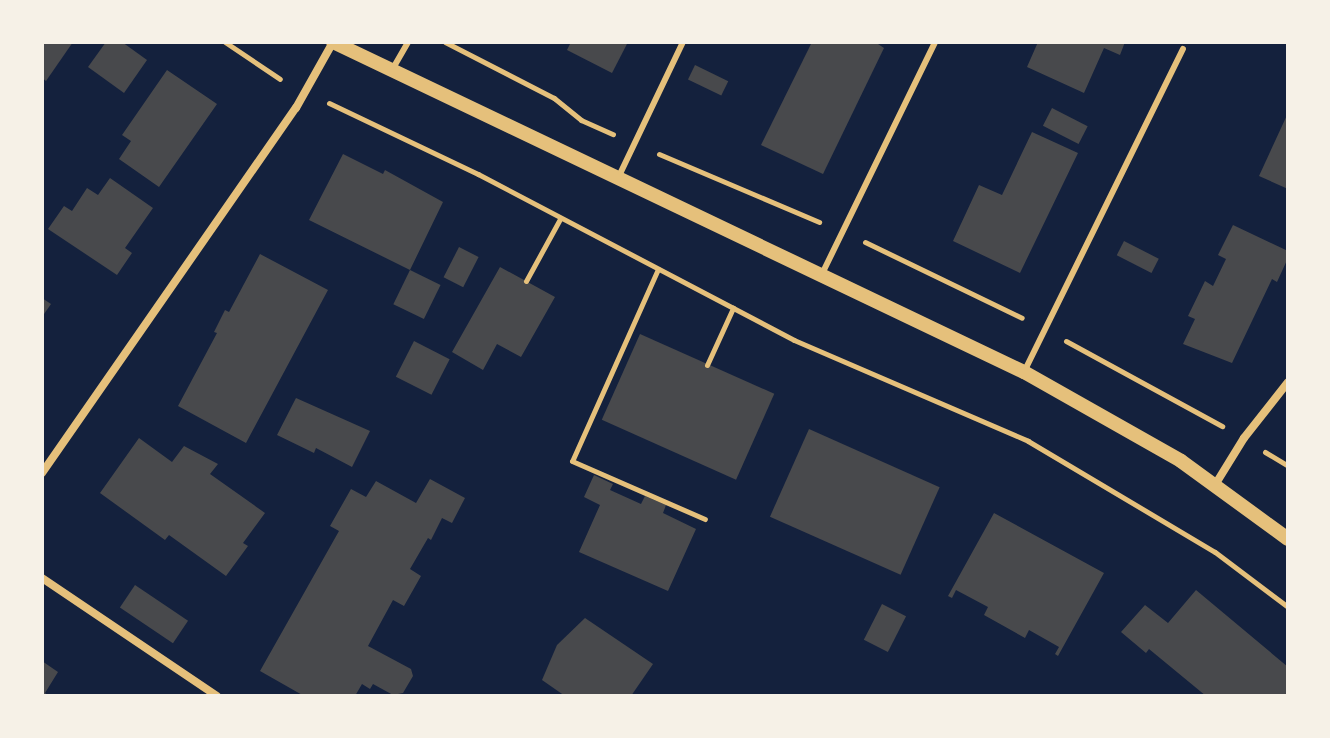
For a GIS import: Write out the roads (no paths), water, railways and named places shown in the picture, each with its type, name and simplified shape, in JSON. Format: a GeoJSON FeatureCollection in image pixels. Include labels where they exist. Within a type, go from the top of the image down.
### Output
{"type":"FeatureCollection","features":[{"type":"Feature","properties":{"kind":"street"},"geometry":{"type":"LineString","coordinates":[[42,473],[306,92],[333,42],[1024,372],[1138,435],[1215,485],[1288,539]]}},
{"type":"Feature","properties":{"kind":"street"},"geometry":{"type":"LineString","coordinates":[[1215,485],[1244,438],[1288,382]]}},
{"type":"Feature","properties":{"kind":"street"},"geometry":{"type":"LineString","coordinates":[[42,578],[217,696]]}},
{"type":"Feature","properties":{"kind":"lane"},"geometry":{"type":"LineString","coordinates":[[392,71],[408,42]]}},
{"type":"Feature","properties":{"kind":"lane"},"geometry":{"type":"LineString","coordinates":[[618,178],[683,42]]}},
{"type":"Feature","properties":{"kind":"lane"},"geometry":{"type":"LineString","coordinates":[[821,277],[935,42]]}},
{"type":"Feature","properties":{"kind":"lane"},"geometry":{"type":"LineString","coordinates":[[1024,372],[1183,49]]}}]}
